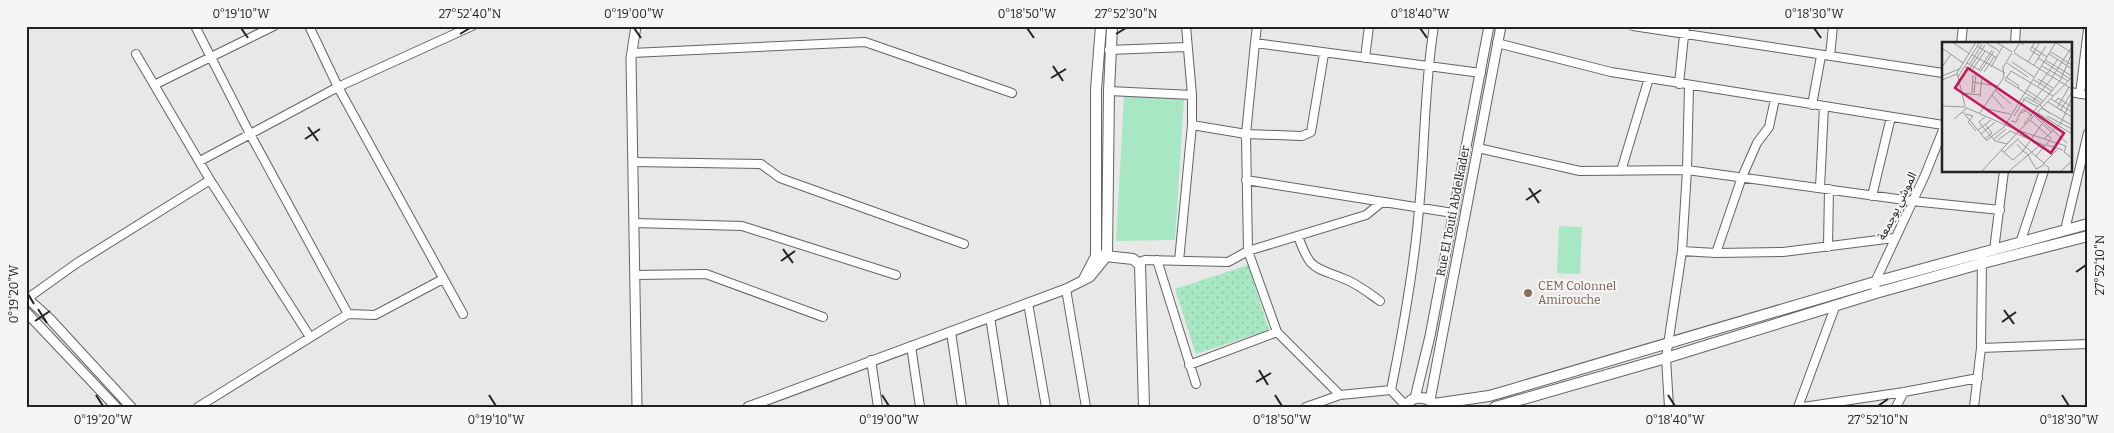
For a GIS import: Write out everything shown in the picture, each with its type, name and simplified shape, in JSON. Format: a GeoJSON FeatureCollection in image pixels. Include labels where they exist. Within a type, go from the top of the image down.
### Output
{"type":"FeatureCollection","features":[{"type":"Feature","properties":{"kind":"main road"},"geometry":{"type":"LineString","coordinates":[[1101,26],[1096,90],[1096,255],[1134,259],[1139,262],[1141,270],[1144,407]]}},
{"type":"Feature","properties":{"kind":"main road"},"geometry":{"type":"LineString","coordinates":[[1107,256],[1108,90],[1112,26]]}},
{"type":"Feature","properties":{"kind":"main road"},"geometry":{"type":"LineString","coordinates":[[1495,407],[1835,307],[1982,258],[1994,250],[2088,224]]}},
{"type":"Feature","properties":{"kind":"main road"},"geometry":{"type":"LineString","coordinates":[[1405,406],[1415,398],[1433,403],[1489,396],[1875,282],[2088,236]]}},
{"type":"Feature","properties":{"kind":"street"},"geometry":{"type":"LineString","coordinates":[[195,26],[250,134],[348,314]]}},
{"type":"Feature","properties":{"kind":"street"},"geometry":{"type":"LineString","coordinates":[[154,85],[274,26]]}},
{"type":"Feature","properties":{"kind":"street"},"geometry":{"type":"LineString","coordinates":[[309,26],[338,87],[462,314]]}},
{"type":"Feature","properties":{"kind":"street"},"geometry":{"type":"LineString","coordinates":[[200,161],[338,87],[472,26]]}},
{"type":"Feature","properties":{"kind":"street"},"geometry":{"type":"LineString","coordinates":[[636,26],[632,54],[637,407]]}},
{"type":"Feature","properties":{"kind":"street"},"geometry":{"type":"LineString","coordinates":[[1179,261],[1192,124],[1192,95],[1186,48],[1186,26]]}},
{"type":"Feature","properties":{"kind":"street"},"geometry":{"type":"LineString","coordinates":[[1257,26],[1246,134],[1248,251],[1277,332],[1340,395]]}},
{"type":"Feature","properties":{"kind":"street"},"geometry":{"type":"LineString","coordinates":[[1365,58],[1369,26]]}},
{"type":"Feature","properties":{"kind":"street"},"geometry":{"type":"LineString","coordinates":[[1391,390],[1409,297],[1419,208],[1428,68],[1434,26]]}},
{"type":"Feature","properties":{"kind":"street","name":"Rue El Touti Abdelkader"},"geometry":{"type":"LineString","coordinates":[[1415,398],[1430,336],[1489,26]]}},
{"type":"Feature","properties":{"kind":"street","name":"Rue El Touti Abdelkader"},"geometry":{"type":"LineString","coordinates":[[1433,403],[1501,26]]}},
{"type":"Feature","properties":{"kind":"street"},"geometry":{"type":"LineString","coordinates":[[1634,26],[1684,30],[1825,56],[1942,73]]}},
{"type":"Feature","properties":{"kind":"street"},"geometry":{"type":"LineString","coordinates":[[1812,105],[1833,26]]}},
{"type":"Feature","properties":{"kind":"street"},"geometry":{"type":"LineString","coordinates":[[1961,42],[1963,26]]}},
{"type":"Feature","properties":{"kind":"street"},"geometry":{"type":"LineString","coordinates":[[2015,42],[2016,26]]}},
{"type":"Feature","properties":{"kind":"street"},"geometry":{"type":"LineString","coordinates":[[2084,94],[2088,29]]}},
{"type":"Feature","properties":{"kind":"street"},"geometry":{"type":"LineString","coordinates":[[1678,84],[1684,30]]}},
{"type":"Feature","properties":{"kind":"street"},"geometry":{"type":"LineString","coordinates":[[632,54],[865,42],[1012,93]]}},
{"type":"Feature","properties":{"kind":"street"},"geometry":{"type":"LineString","coordinates":[[1255,43],[1480,74]]}},
{"type":"Feature","properties":{"kind":"street"},"geometry":{"type":"LineString","coordinates":[[1498,43],[1611,72],[1689,86],[1942,125]]}},
{"type":"Feature","properties":{"kind":"street"},"geometry":{"type":"LineString","coordinates":[[1109,50],[1186,48]]}},
{"type":"Feature","properties":{"kind":"street"},"geometry":{"type":"LineString","coordinates":[[136,54],[210,180],[310,337]]}},
{"type":"Feature","properties":{"kind":"street"},"geometry":{"type":"LineString","coordinates":[[1192,124],[1246,134],[1302,136],[1311,132],[1324,54]]}},
{"type":"Feature","properties":{"kind":"street"},"geometry":{"type":"LineString","coordinates":[[1621,171],[1649,78]]}},
{"type":"Feature","properties":{"kind":"street"},"geometry":{"type":"LineString","coordinates":[[1669,407],[1666,358],[1682,250],[1687,170],[1689,86]]}},
{"type":"Feature","properties":{"kind":"street"},"geometry":{"type":"LineString","coordinates":[[1108,90],[1192,95]]}},
{"type":"Feature","properties":{"kind":"street"},"geometry":{"type":"LineString","coordinates":[[1716,253],[1742,177],[1756,143],[1769,127],[1775,99]]}},
{"type":"Feature","properties":{"kind":"street"},"geometry":{"type":"LineString","coordinates":[[1820,188],[1824,106]]}},
{"type":"Feature","properties":{"kind":"street"},"geometry":{"type":"LineString","coordinates":[[1872,196],[1891,117]]}},
{"type":"Feature","properties":{"kind":"street","name":"الموشي بوجمعة"},"geometry":{"type":"LineString","coordinates":[[1876,293],[1875,282],[1942,132]]}},
{"type":"Feature","properties":{"kind":"street"},"geometry":{"type":"LineString","coordinates":[[2065,230],[2088,133]]}},
{"type":"Feature","properties":{"kind":"street"},"geometry":{"type":"LineString","coordinates":[[1478,148],[1580,171],[1687,170],[1912,202],[2000,210]]}},
{"type":"Feature","properties":{"kind":"street"},"geometry":{"type":"LineString","coordinates":[[633,162],[761,164],[780,178],[964,244]]}},
{"type":"Feature","properties":{"kind":"street"},"geometry":{"type":"LineString","coordinates":[[1994,250],[2004,172]]}},
{"type":"Feature","properties":{"kind":"street"},"geometry":{"type":"LineString","coordinates":[[2020,243],[2044,172]]}},
{"type":"Feature","properties":{"kind":"street"},"geometry":{"type":"LineString","coordinates":[[131,407],[63,333],[27,298],[78,263],[210,180]]}},
{"type":"Feature","properties":{"kind":"street"},"geometry":{"type":"LineString","coordinates":[[1246,180],[1454,214]]}},
{"type":"Feature","properties":{"kind":"street"},"geometry":{"type":"LineString","coordinates":[[1828,247],[1829,190]]}},
{"type":"Feature","properties":{"kind":"street"},"geometry":{"type":"LineString","coordinates":[[1139,262],[1157,260],[1228,262],[1248,251],[1366,215],[1382,202]]}},
{"type":"Feature","properties":{"kind":"street"},"geometry":{"type":"LineString","coordinates":[[634,223],[742,226],[896,275]]}},
{"type":"Feature","properties":{"kind":"street"},"geometry":{"type":"LineString","coordinates":[[1298,236],[1305,257],[1310,264],[1318,270],[1348,281],[1380,301]]}},
{"type":"Feature","properties":{"kind":"street"},"geometry":{"type":"LineString","coordinates":[[1682,250],[1716,253],[1783,252],[1894,238]]}},
{"type":"Feature","properties":{"kind":"street"},"geometry":{"type":"LineString","coordinates":[[1082,282],[1096,255]]}},
{"type":"Feature","properties":{"kind":"street"},"geometry":{"type":"LineString","coordinates":[[748,407],[1066,289],[1082,282],[1099,268],[1107,256]]}},
{"type":"Feature","properties":{"kind":"street"},"geometry":{"type":"LineString","coordinates":[[1974,407],[1981,348],[1982,258]]}},
{"type":"Feature","properties":{"kind":"street"},"geometry":{"type":"LineString","coordinates":[[1157,260],[1196,384]]}},
{"type":"Feature","properties":{"kind":"street"},"geometry":{"type":"LineString","coordinates":[[635,275],[706,274],[823,317]]}},
{"type":"Feature","properties":{"kind":"street"},"geometry":{"type":"LineString","coordinates":[[198,407],[348,314],[375,315],[443,279]]}},
{"type":"Feature","properties":{"kind":"street"},"geometry":{"type":"LineString","coordinates":[[1066,289],[1086,407]]}},
{"type":"Feature","properties":{"kind":"street"},"geometry":{"type":"LineString","coordinates":[[1028,303],[1046,407]]}},
{"type":"Feature","properties":{"kind":"street"},"geometry":{"type":"LineString","coordinates":[[1798,407],[1835,307]]}},
{"type":"Feature","properties":{"kind":"street"},"geometry":{"type":"LineString","coordinates":[[26,312],[116,407]]}},
{"type":"Feature","properties":{"kind":"street"},"geometry":{"type":"LineString","coordinates":[[990,317],[1004,407]]}},
{"type":"Feature","properties":{"kind":"street"},"geometry":{"type":"LineString","coordinates":[[951,332],[962,407]]}},
{"type":"Feature","properties":{"kind":"street"},"geometry":{"type":"LineString","coordinates":[[1189,365],[1277,332]]}},
{"type":"Feature","properties":{"kind":"street"},"geometry":{"type":"LineString","coordinates":[[1981,348],[2088,344]]}},
{"type":"Feature","properties":{"kind":"street"},"geometry":{"type":"LineString","coordinates":[[911,346],[920,407]]}},
{"type":"Feature","properties":{"kind":"street"},"geometry":{"type":"LineString","coordinates":[[871,360],[878,407]]}},
{"type":"Feature","properties":{"kind":"street"},"geometry":{"type":"LineString","coordinates":[[1803,407],[1904,392],[1978,378]]}},
{"type":"Feature","properties":{"kind":"street"},"geometry":{"type":"LineString","coordinates":[[1306,407],[1340,395],[1391,390]]}},
{"type":"Feature","properties":{"kind":"street"},"geometry":{"type":"LineString","coordinates":[[1391,390],[1405,406]]}},
{"type":"Feature","properties":{"kind":"street"},"geometry":{"type":"LineString","coordinates":[[1896,407],[1904,392]]}},
{"type":"Feature","properties":{"kind":"green space"},"geometry":{"type":"Polygon","coordinates":[[[1124,96],[1184,99],[1175,240],[1116,241],[1124,96]]]}},
{"type":"Feature","properties":{"kind":"green space"},"geometry":{"type":"Polygon","coordinates":[[[1559,226],[1582,227],[1580,274],[1557,273],[1559,226]]]}},
{"type":"Feature","properties":{"kind":"green space"},"geometry":{"type":"Polygon","coordinates":[[[1248,265],[1269,330],[1196,354],[1175,289],[1248,265]]]}},
{"type":"Feature","properties":{"kind":"place","name":"CEM Colonnel Amirouche"},"geometry":{"type":"Point","coordinates":[1528,293]}}]}
